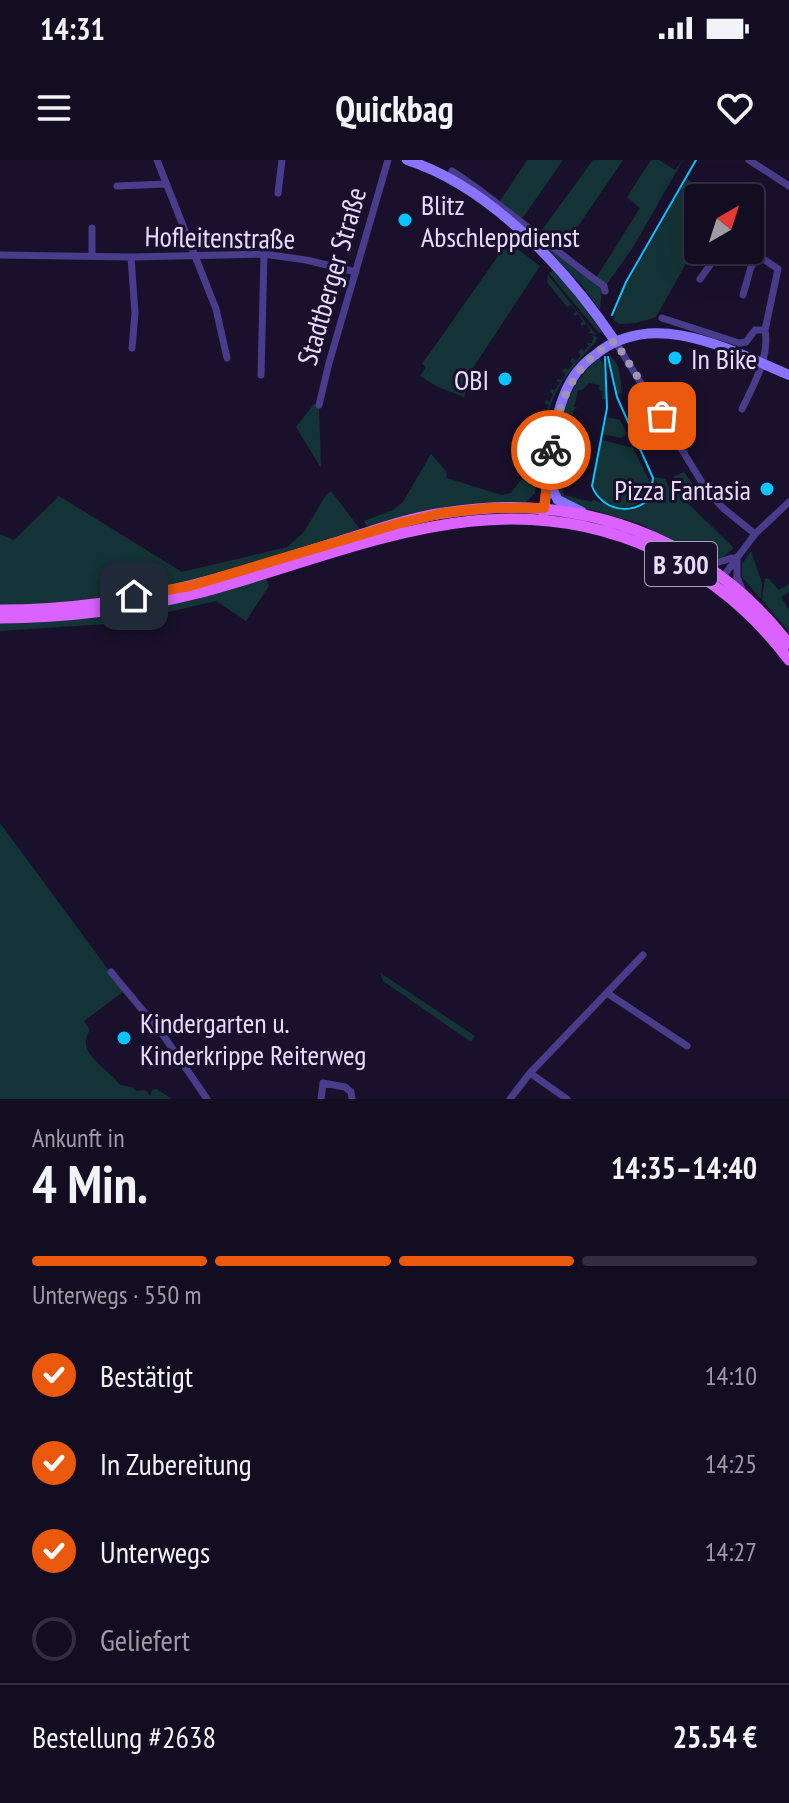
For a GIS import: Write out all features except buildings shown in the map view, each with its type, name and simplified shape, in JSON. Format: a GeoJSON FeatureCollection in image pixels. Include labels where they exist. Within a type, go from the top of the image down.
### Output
{"type":"FeatureCollection","features":[{"type":"Feature","properties":{"kind":"main road","name":"B 300"},"geometry":{"type":"LineString","coordinates":[[544,513],[638,543],[721,584],[745,597],[789,644]]}},
{"type":"Feature","properties":{"kind":"main road","name":"B 300"},"geometry":{"type":"LineString","coordinates":[[0,610],[106,602],[190,586],[368,537],[450,523],[544,513],[585,514],[649,535],[705,566],[789,660]]}},
{"type":"Feature","properties":{"kind":"main road","name":"B 300"},"geometry":{"type":"LineString","coordinates":[[0,618],[111,610],[195,594],[368,537]]}},
{"type":"Feature","properties":{"kind":"street"},"geometry":{"type":"LineString","coordinates":[[157,160],[216,309],[227,358]]}},
{"type":"Feature","properties":{"kind":"street"},"geometry":{"type":"LineString","coordinates":[[278,193],[282,160]]}},
{"type":"Feature","properties":{"kind":"street","name":"Stadtberger Straße"},"geometry":{"type":"LineString","coordinates":[[319,405],[388,160]]}},
{"type":"Feature","properties":{"kind":"street"},"geometry":{"type":"LineString","coordinates":[[407,160],[448,179],[485,203],[532,241],[585,299],[615,341],[706,489],[723,508],[755,534]]}},
{"type":"Feature","properties":{"kind":"street"},"geometry":{"type":"LineString","coordinates":[[749,160],[789,186]]}},
{"type":"Feature","properties":{"kind":"street"},"geometry":{"type":"LineString","coordinates":[[448,179],[452,171],[481,190],[570,263],[604,286],[605,291]]}},
{"type":"Feature","properties":{"kind":"street"},"geometry":{"type":"LineString","coordinates":[[117,186],[166,184]]}},
{"type":"Feature","properties":{"kind":"street"},"geometry":{"type":"LineString","coordinates":[[92,228],[92,256]]}},
{"type":"Feature","properties":{"kind":"street"},"geometry":{"type":"LineString","coordinates":[[261,375],[264,254]]}},
{"type":"Feature","properties":{"kind":"street","name":"Hofleitenstraße"},"geometry":{"type":"LineString","coordinates":[[0,255],[131,257],[264,254],[356,272]]}},
{"type":"Feature","properties":{"kind":"street","name":"Hofleitenstraße"},"geometry":{"type":"LineString","coordinates":[[131,257],[135,313],[132,348]]}},
{"type":"Feature","properties":{"kind":"street"},"geometry":{"type":"LineString","coordinates":[[742,409],[761,363],[778,269],[764,260]]}},
{"type":"Feature","properties":{"kind":"street"},"geometry":{"type":"LineString","coordinates":[[700,279],[711,264]]}},
{"type":"Feature","properties":{"kind":"street"},"geometry":{"type":"LineString","coordinates":[[743,295],[753,264]]}},
{"type":"Feature","properties":{"kind":"street"},"geometry":{"type":"LineString","coordinates":[[662,318],[739,343],[747,341],[755,330],[765,330]]}},
{"type":"Feature","properties":{"kind":"street"},"geometry":{"type":"LineString","coordinates":[[544,513],[553,441],[565,393],[585,363],[615,341],[641,333],[668,333],[701,341],[789,375]]}},
{"type":"Feature","properties":{"kind":"street"},"geometry":{"type":"LineString","coordinates":[[548,480],[558,500],[585,514]]}},
{"type":"Feature","properties":{"kind":"street"},"geometry":{"type":"LineString","coordinates":[[721,584],[755,534],[789,502]]}},
{"type":"Feature","properties":{"kind":"street"},"geometry":{"type":"LineString","coordinates":[[705,566],[719,564],[738,555]]}},
{"type":"Feature","properties":{"kind":"street"},"geometry":{"type":"LineString","coordinates":[[738,555],[737,577],[745,597]]}},
{"type":"Feature","properties":{"kind":"street"},"geometry":{"type":"LineString","coordinates":[[510,1099],[530,1073],[643,955]]}},
{"type":"Feature","properties":{"kind":"street"},"geometry":{"type":"LineString","coordinates":[[111,972],[163,1035],[207,1099]]}},
{"type":"Feature","properties":{"kind":"street"},"geometry":{"type":"LineString","coordinates":[[607,993],[687,1046]]}},
{"type":"Feature","properties":{"kind":"street"},"geometry":{"type":"LineString","coordinates":[[530,1073],[567,1099]]}},
{"type":"Feature","properties":{"kind":"street"},"geometry":{"type":"LineString","coordinates":[[321,1099],[323,1083],[345,1087],[351,1092],[352,1099]]}},
{"type":"Feature","properties":{"kind":"green space"},"geometry":{"type":"Polygon","coordinates":[[[527,160],[563,160],[522,219],[500,201],[527,160]]]}},
{"type":"Feature","properties":{"kind":"green space"},"geometry":{"type":"Polygon","coordinates":[[[593,160],[623,160],[560,253],[539,234],[593,160]]]}},
{"type":"Feature","properties":{"kind":"green space"},"geometry":{"type":"Polygon","coordinates":[[[651,160],[659,160],[675,170],[683,160],[632,249],[606,285],[596,278],[640,208],[627,197],[651,160]]]}},
{"type":"Feature","properties":{"kind":"green space"},"geometry":{"type":"Polygon","coordinates":[[[457,179],[602,288],[600,310],[581,284],[556,259],[457,179]]]}},
{"type":"Feature","properties":{"kind":"green space"},"geometry":{"type":"Polygon","coordinates":[[[684,184],[686,264],[656,317],[637,323],[619,324],[613,320],[624,289],[684,184]]]}},
{"type":"Feature","properties":{"kind":"green space"},"geometry":{"type":"Polygon","coordinates":[[[508,242],[540,266],[473,368],[464,397],[420,376],[426,367],[422,364],[508,242]]]}},
{"type":"Feature","properties":{"kind":"green space"},"geometry":{"type":"Polygon","coordinates":[[[558,272],[602,332],[599,333],[549,273],[558,272]]]}},
{"type":"Feature","properties":{"kind":"green space"},"geometry":{"type":"Polygon","coordinates":[[[548,275],[596,335],[588,333],[591,330],[586,324],[582,326],[580,323],[583,321],[578,314],[573,314],[576,311],[571,305],[567,307],[547,282],[548,275]]]}},
{"type":"Feature","properties":{"kind":"green space"},"geometry":{"type":"Polygon","coordinates":[[[590,335],[597,337],[596,342],[560,386],[547,418],[543,416],[542,412],[546,413],[549,405],[545,404],[546,400],[550,402],[553,394],[551,389],[555,390],[560,383],[556,381],[562,380],[566,374],[562,371],[573,364],[570,361],[572,358],[576,361],[581,355],[578,352],[589,346],[587,343],[592,343],[593,337],[590,335]]]}},
{"type":"Feature","properties":{"kind":"green space"},"geometry":{"type":"Polygon","coordinates":[[[610,356],[619,372],[622,393],[618,395],[610,356]]]}},
{"type":"Feature","properties":{"kind":"green space"},"geometry":{"type":"Polygon","coordinates":[[[599,359],[604,365],[606,399],[602,399],[600,385],[589,383],[578,390],[574,407],[578,408],[574,409],[571,422],[574,425],[564,422],[561,419],[576,386],[599,359]]]}},
{"type":"Feature","properties":{"kind":"green space"},"geometry":{"type":"Polygon","coordinates":[[[314,404],[319,406],[321,468],[296,427],[314,404]]]}},
{"type":"Feature","properties":{"kind":"green space"},"geometry":{"type":"Polygon","coordinates":[[[607,417],[620,420],[627,434],[621,438],[603,434],[607,417]]]}},
{"type":"Feature","properties":{"kind":"green space"},"geometry":{"type":"Polygon","coordinates":[[[542,428],[545,430],[535,493],[525,503],[367,527],[364,521],[393,510],[403,502],[431,454],[446,471],[447,478],[501,495],[511,493],[532,465],[536,465],[539,454],[535,452],[540,449],[541,441],[537,440],[542,437],[543,432],[539,431],[542,428]]]}},
{"type":"Feature","properties":{"kind":"green space"},"geometry":{"type":"Polygon","coordinates":[[[565,432],[572,432],[568,434],[565,449],[568,450],[564,452],[557,482],[561,483],[564,495],[592,502],[593,499],[619,509],[636,509],[643,506],[654,490],[659,488],[654,477],[665,479],[672,493],[677,485],[673,477],[684,472],[693,485],[679,495],[734,548],[722,558],[708,561],[641,524],[565,502],[555,482],[554,466],[565,432]]]}},
{"type":"Feature","properties":{"kind":"green space"},"geometry":{"type":"Polygon","coordinates":[[[602,440],[633,448],[652,486],[642,501],[624,507],[606,503],[600,497],[595,489],[594,477],[602,440]]]}},
{"type":"Feature","properties":{"kind":"green space"},"geometry":{"type":"Polygon","coordinates":[[[331,491],[360,529],[250,567],[183,584],[92,598],[0,607],[0,534],[14,540],[59,496],[182,572],[287,547],[304,532],[331,491]]]}},
{"type":"Feature","properties":{"kind":"green space"},"geometry":{"type":"Polygon","coordinates":[[[751,551],[762,583],[761,599],[742,577],[742,564],[751,551]]]}},
{"type":"Feature","properties":{"kind":"green space"},"geometry":{"type":"Polygon","coordinates":[[[266,578],[269,586],[246,621],[216,601],[120,623],[0,631],[0,623],[266,578]]]}},
{"type":"Feature","properties":{"kind":"green space"},"geometry":{"type":"Polygon","coordinates":[[[765,578],[779,590],[789,584],[789,592],[781,597],[789,610],[789,632],[762,600],[765,578]]]}},
{"type":"Feature","properties":{"kind":"green space"},"geometry":{"type":"Polygon","coordinates":[[[0,823],[124,991],[84,1021],[90,1030],[86,1038],[89,1053],[120,1085],[136,1091],[146,1090],[150,1096],[152,1090],[157,1089],[172,1099],[0,1099],[0,823]]]}},
{"type":"Feature","properties":{"kind":"green space"},"geometry":{"type":"Polygon","coordinates":[[[380,973],[475,1036],[471,1042],[383,981],[380,973]]]}},
{"type":"Feature","properties":{"kind":"tram line"},"geometry":{"type":"LineString","coordinates":[[612,315],[626,282],[696,160]]}},
{"type":"Feature","properties":{"kind":"tram line"},"geometry":{"type":"LineString","coordinates":[[605,357],[607,408],[592,486],[602,501],[618,508],[635,508],[650,498],[653,478],[617,397],[608,357]]}},
{"type":"Feature","properties":{"kind":"way so far"},"geometry":{"type":"LineString","coordinates":[[551,450],[565,393],[571,381],[597,352],[615,341],[662,416]]}},
{"type":"Feature","properties":{"kind":"place","name":"Blitz Abschleppdienst"},"geometry":{"type":"Point","coordinates":[405,220]}},
{"type":"Feature","properties":{"kind":"place","name":"In Bike"},"geometry":{"type":"Point","coordinates":[675,358]}},
{"type":"Feature","properties":{"kind":"place","name":"OBI"},"geometry":{"type":"Point","coordinates":[505,379]}},
{"type":"Feature","properties":{"kind":"place","name":"Pizza Fantasia"},"geometry":{"type":"Point","coordinates":[767,489]}},
{"type":"Feature","properties":{"kind":"place","name":"Kindergarten u. Kinderkrippe Reiterweg"},"geometry":{"type":"Point","coordinates":[124,1038]}},
{"type":"Feature","properties":{"kind":"route"},"geometry":{"type":"LineString","coordinates":[[134,596],[190,586],[443,513],[489,508],[544,508],[551,450]]}}]}
